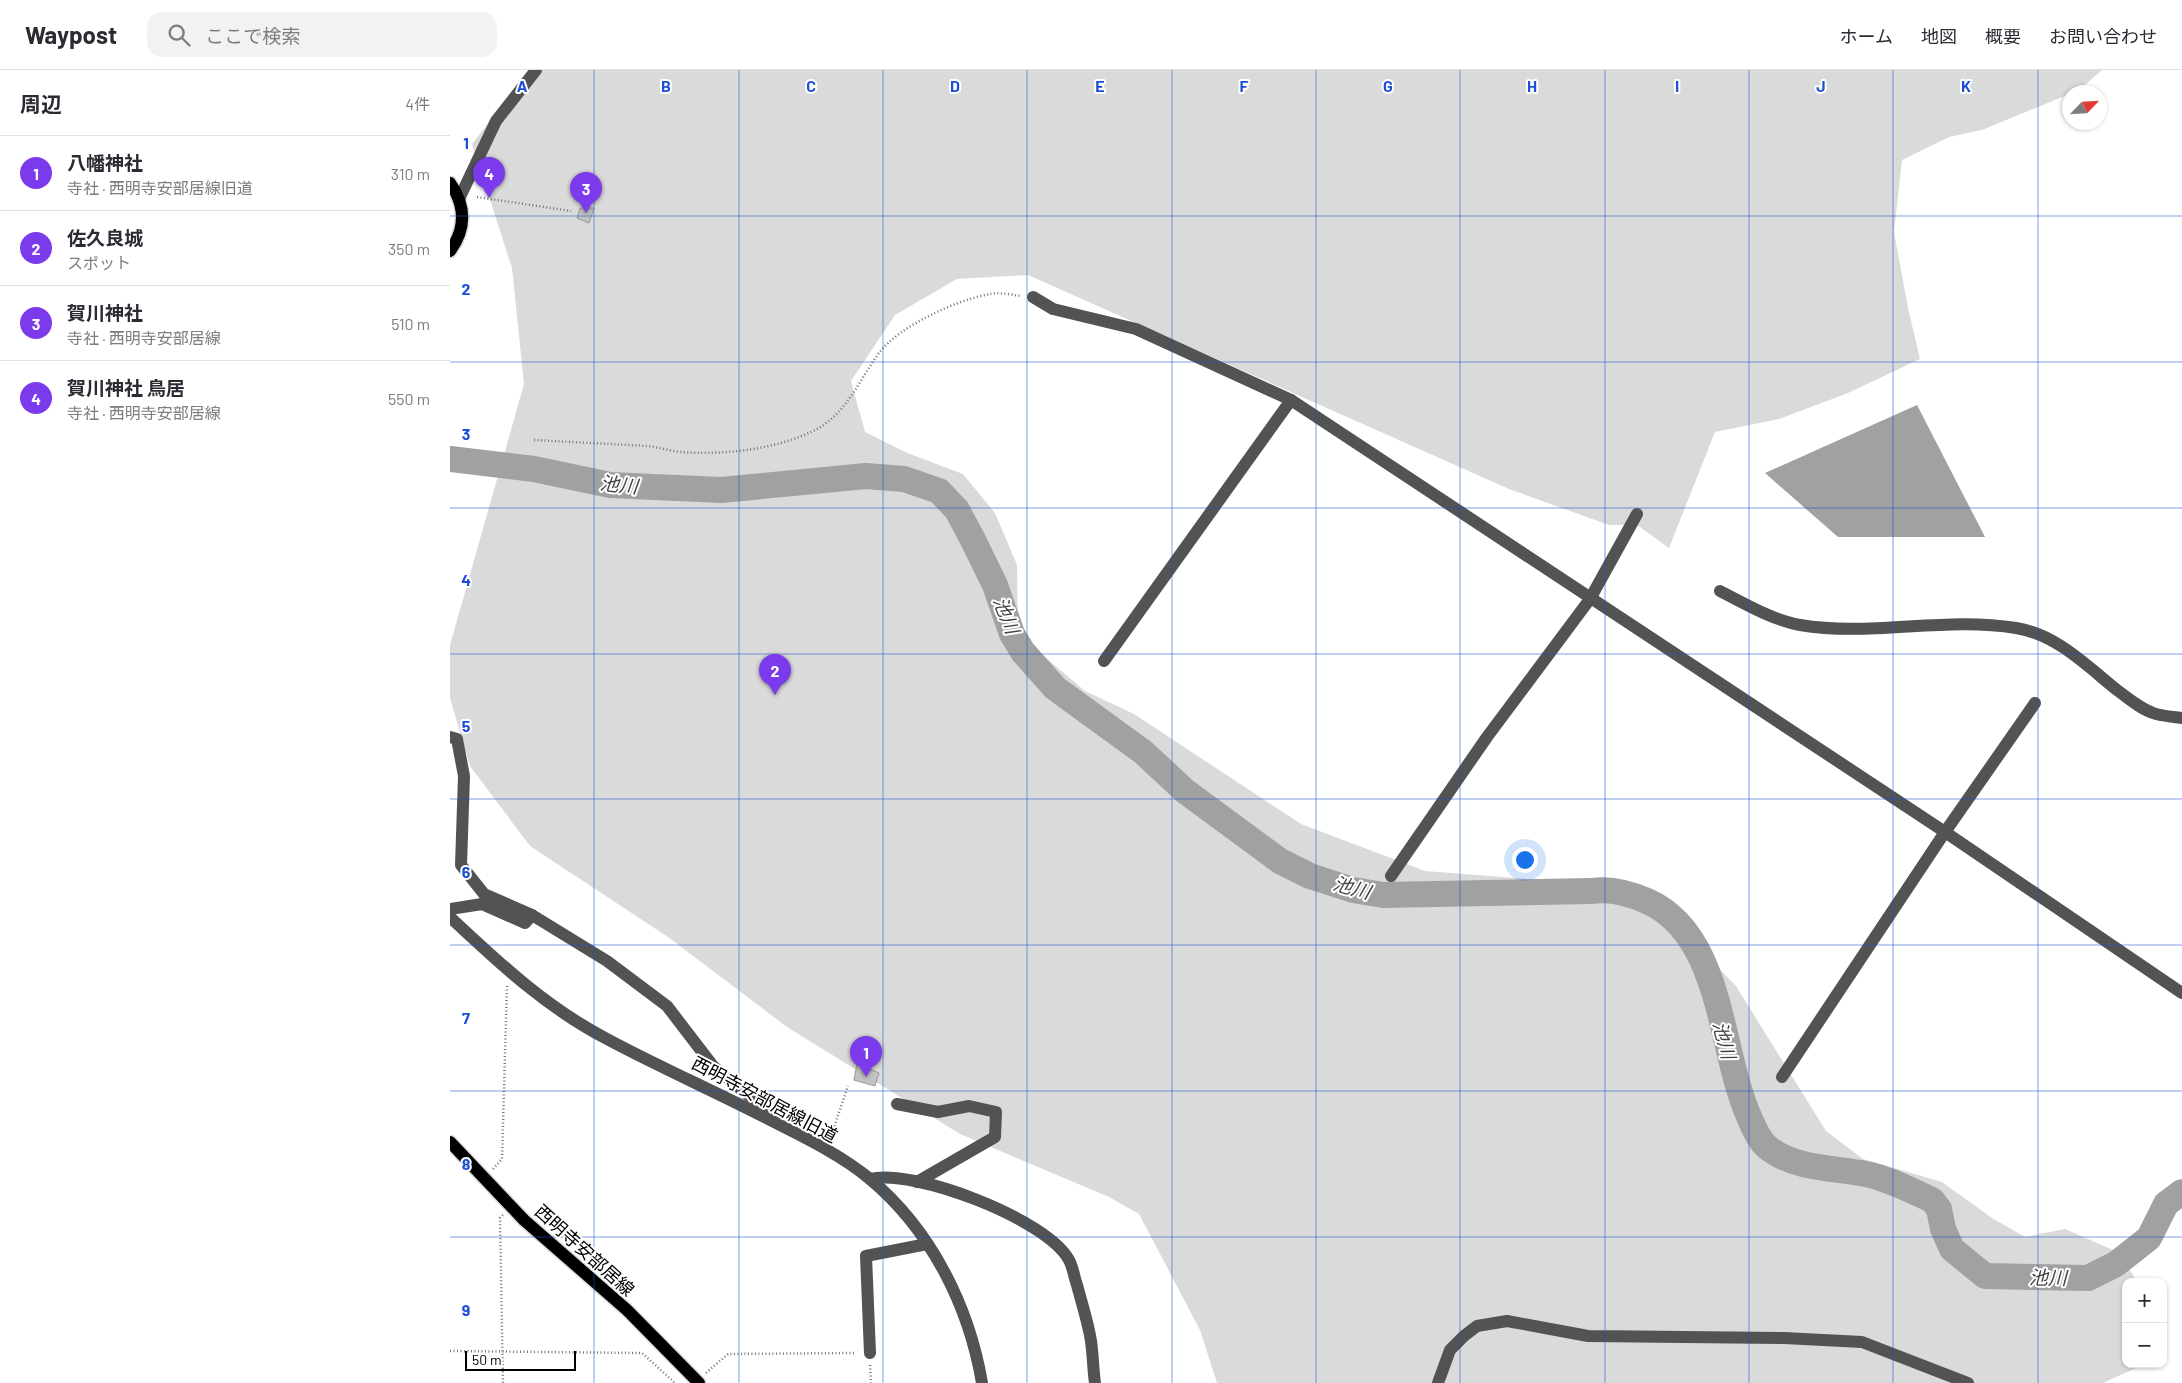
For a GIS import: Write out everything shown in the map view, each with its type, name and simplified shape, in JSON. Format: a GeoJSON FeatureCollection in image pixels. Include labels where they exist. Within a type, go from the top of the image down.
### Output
{"type":"FeatureCollection","features":[{"type":"Feature","properties":{"kind":"main road"},"geometry":{"type":"LineString","coordinates":[[450,183],[460,197],[462,220],[459,239],[450,251]]}},
{"type":"Feature","properties":{"kind":"main road","name":"西明寺安部居線"},"geometry":{"type":"LineString","coordinates":[[450,1142],[511,1206],[627,1310],[698,1382]]}},
{"type":"Feature","properties":{"kind":"street"},"geometry":{"type":"LineString","coordinates":[[460,197],[496,121],[536,70]]}},
{"type":"Feature","properties":{"kind":"street"},"geometry":{"type":"LineString","coordinates":[[1033,297],[1053,309],[1136,328],[1291,400],[1945,832],[2182,993]]}},
{"type":"Feature","properties":{"kind":"street"},"geometry":{"type":"LineString","coordinates":[[1104,661],[1291,400]]}},
{"type":"Feature","properties":{"kind":"street"},"geometry":{"type":"LineString","coordinates":[[1391,876],[1487,737],[1590,599],[1637,514]]}},
{"type":"Feature","properties":{"kind":"street"},"geometry":{"type":"LineString","coordinates":[[1720,591],[1749,607],[1799,625],[1832,628],[1972,625],[2016,628],[2040,635],[2059,644],[2133,703],[2155,714],[2182,718]]}},
{"type":"Feature","properties":{"kind":"street"},"geometry":{"type":"LineString","coordinates":[[1782,1078],[1945,832],[2035,703]]}},
{"type":"Feature","properties":{"kind":"street"},"geometry":{"type":"LineString","coordinates":[[450,737],[457,739],[464,776],[461,865],[484,894],[532,915],[607,961],[668,1006],[713,1066],[785,1127]]}},
{"type":"Feature","properties":{"kind":"street"},"geometry":{"type":"LineString","coordinates":[[450,909],[482,904],[525,923],[532,915]]}},
{"type":"Feature","properties":{"kind":"street","name":"西明寺安部居線旧道"},"geometry":{"type":"LineString","coordinates":[[450,917],[507,971],[564,1014],[606,1039],[819,1145],[870,1179],[907,1216],[938,1260],[962,1308],[977,1352],[982,1383]]}},
{"type":"Feature","properties":{"kind":"street"},"geometry":{"type":"LineString","coordinates":[[897,1104],[938,1112],[969,1106],[996,1112],[996,1137],[917,1182]]}},
{"type":"Feature","properties":{"kind":"street"},"geometry":{"type":"LineString","coordinates":[[870,1179],[883,1176],[917,1182],[979,1200],[1026,1223],[1054,1242],[1069,1260],[1082,1303],[1091,1341],[1095,1383]]}},
{"type":"Feature","properties":{"kind":"street"},"geometry":{"type":"LineString","coordinates":[[870,1353],[866,1256],[927,1244]]}},
{"type":"Feature","properties":{"kind":"street"},"geometry":{"type":"LineString","coordinates":[[1438,1383],[1450,1350],[1464,1336],[1477,1326],[1506,1321],[1588,1336],[1862,1342],[1968,1383]]}},
{"type":"Feature","properties":{"kind":"path"},"geometry":{"type":"LineString","coordinates":[[477,197],[571,211]]}},
{"type":"Feature","properties":{"kind":"path"},"geometry":{"type":"LineString","coordinates":[[534,440],[651,446],[681,452],[720,452],[766,448],[790,441],[813,431],[840,413],[880,351],[907,328],[955,304],[992,294],[1033,297]]}},
{"type":"Feature","properties":{"kind":"path"},"geometry":{"type":"LineString","coordinates":[[486,1179],[502,1159],[507,971]]}},
{"type":"Feature","properties":{"kind":"path"},"geometry":{"type":"LineString","coordinates":[[829,1140],[848,1086]]}},
{"type":"Feature","properties":{"kind":"path"},"geometry":{"type":"LineString","coordinates":[[503,1383],[500,1218],[511,1206]]}},
{"type":"Feature","properties":{"kind":"path"},"geometry":{"type":"LineString","coordinates":[[450,1351],[642,1353],[675,1383]]}},
{"type":"Feature","properties":{"kind":"path"},"geometry":{"type":"LineString","coordinates":[[698,1382],[728,1354],[870,1353],[871,1383]]}},
{"type":"Feature","properties":{"kind":"shaded area"},"geometry":{"type":"Polygon","coordinates":[[[529,70],[2102,70],[2085,85],[2062,85],[2062,97],[1982,130],[1949,137],[1902,160],[1894,232],[1908,308],[1920,359],[1848,393],[1779,419],[1715,432],[1669,548],[1637,525],[1609,525],[1509,489],[1028,275],[957,279],[895,315],[851,381],[865,432],[905,452],[963,474],[995,513],[1017,565],[1018,634],[1085,691],[1134,714],[1301,824],[1425,871],[1592,884],[1663,911],[1736,986],[1826,1131],[1863,1159],[1942,1182],[1992,1218],[2025,1237],[2065,1229],[2120,1253],[2135,1278],[2122,1278],[2122,1368],[2136,1368],[2103,1383],[1217,1383],[1200,1330],[1139,1214],[1109,1197],[960,1134],[787,1027],[668,937],[530,846],[470,766],[450,698],[450,645],[524,384],[512,268],[472,144],[529,70]]]}},
{"type":"Feature","properties":{"kind":"shaded area"},"geometry":{"type":"Polygon","coordinates":[[[1917,405],[1985,537],[1838,537],[1765,473],[1917,405]]]}},
{"type":"Feature","properties":{"kind":"building"},"geometry":{"type":"Polygon","coordinates":[[[580,208],[594,208],[589,223],[577,218],[580,208]]]}},
{"type":"Feature","properties":{"kind":"building"},"geometry":{"type":"Polygon","coordinates":[[[857,1064],[879,1073],[875,1086],[854,1080],[857,1064]]]}},
{"type":"Feature","properties":{"kind":"waterway","name":"池川"},"geometry":{"type":"LineString","coordinates":[[450,459],[534,469],[610,485],[721,490],[866,476],[904,479],[939,491],[957,510],[972,538],[995,585],[1012,634],[1023,652],[1055,688],[1143,752],[1185,791],[1280,861],[1310,876],[1353,890],[1383,895],[1606,890],[1640,898],[1672,917],[1691,940],[1705,967],[1716,998],[1740,1092],[1754,1128],[1764,1144],[1792,1161],[1882,1178],[1932,1200],[1939,1209],[1943,1229],[1952,1249],[1985,1276],[2088,1278],[2116,1264],[2149,1238],[2166,1204],[2182,1192]]}},
{"type":"Feature","properties":{"kind":"place","name":"賀川神社 鳥居"},"geometry":{"type":"Point","coordinates":[489,198]}},
{"type":"Feature","properties":{"kind":"place","name":"賀川神社"},"geometry":{"type":"Point","coordinates":[586,213]}},
{"type":"Feature","properties":{"kind":"place","name":"佐久良城"},"geometry":{"type":"Point","coordinates":[775,695]}},
{"type":"Feature","properties":{"kind":"place","name":"八幡神社"},"geometry":{"type":"Point","coordinates":[866,1077]}}]}
